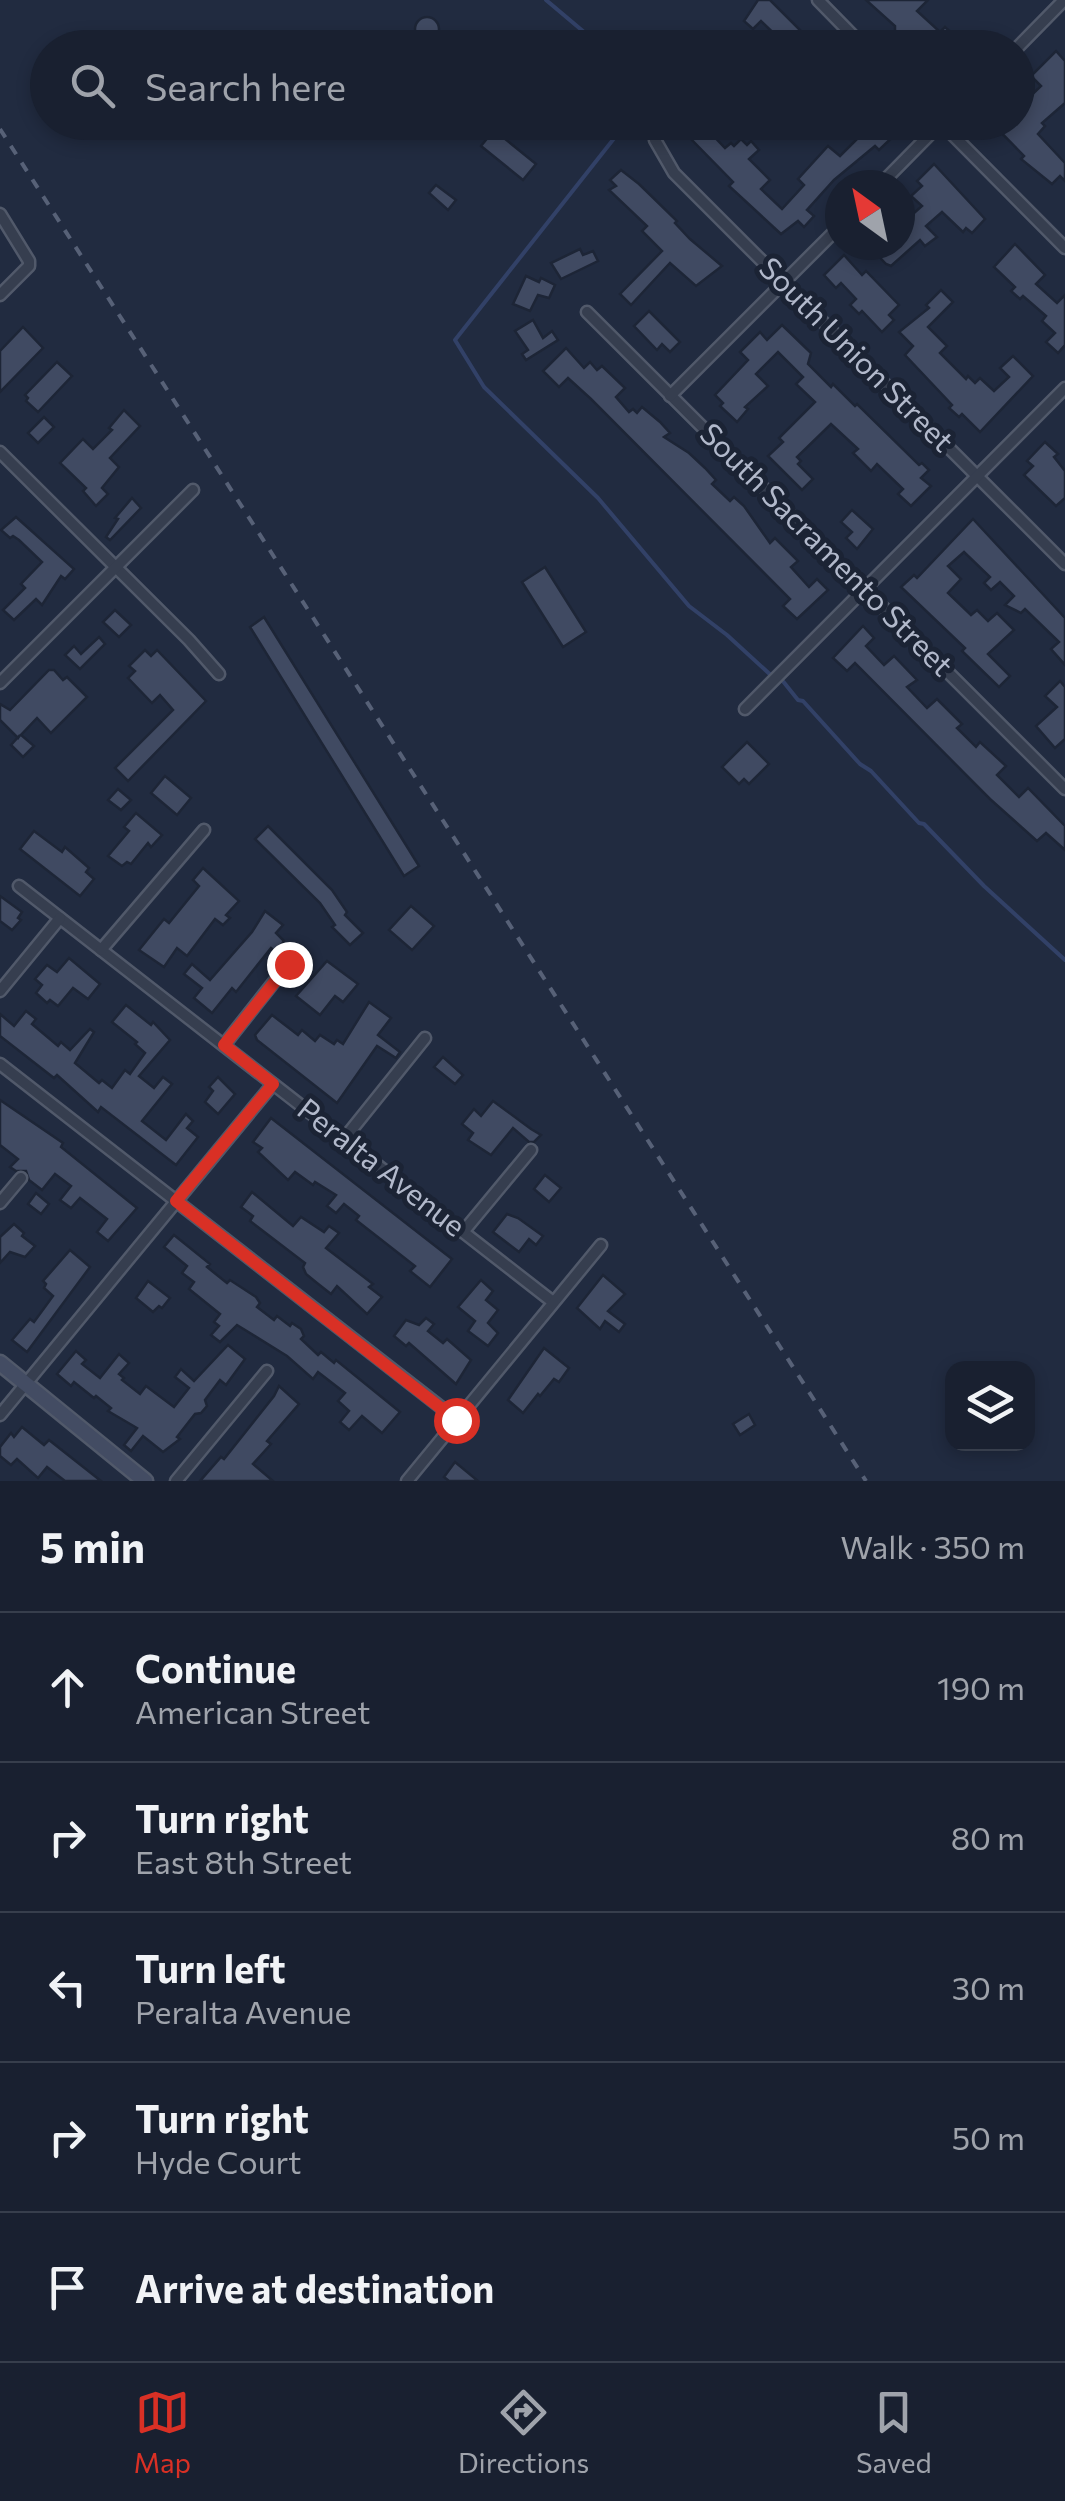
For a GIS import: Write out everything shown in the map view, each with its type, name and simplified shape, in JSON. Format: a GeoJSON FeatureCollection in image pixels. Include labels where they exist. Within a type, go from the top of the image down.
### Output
{"type":"FeatureCollection","features":[{"type":"Feature","properties":{"kind":"street"},"geometry":{"type":"LineString","coordinates":[[818,0],[847,30]]}},
{"type":"Feature","properties":{"kind":"street"},"geometry":{"type":"LineString","coordinates":[[1035,30],[1064,0]]}},
{"type":"Feature","properties":{"kind":"street","name":"South Union Street"},"geometry":{"type":"LineString","coordinates":[[656,140],[674,173],[1065,564]]}},
{"type":"Feature","properties":{"kind":"street"},"geometry":{"type":"LineString","coordinates":[[895,170],[924,140]]}},
{"type":"Feature","properties":{"kind":"street"},"geometry":{"type":"LineString","coordinates":[[958,140],[1065,248]]}},
{"type":"Feature","properties":{"kind":"street"},"geometry":{"type":"LineString","coordinates":[[0,214],[26,254],[29,266],[0,295]]}},
{"type":"Feature","properties":{"kind":"street"},"geometry":{"type":"LineString","coordinates":[[670,396],[825,241]]}},
{"type":"Feature","properties":{"kind":"street","name":"South Sacramento Street"},"geometry":{"type":"LineString","coordinates":[[587,312],[1063,784]]}},
{"type":"Feature","properties":{"kind":"street"},"geometry":{"type":"LineString","coordinates":[[745,708],[1065,388]]}},
{"type":"Feature","properties":{"kind":"street"},"geometry":{"type":"LineString","coordinates":[[0,452],[219,674]]}},
{"type":"Feature","properties":{"kind":"street"},"geometry":{"type":"LineString","coordinates":[[0,683],[193,490]]}},
{"type":"Feature","properties":{"kind":"street"},"geometry":{"type":"LineString","coordinates":[[101,950],[204,830]]}},
{"type":"Feature","properties":{"kind":"street","name":"Peralta Avenue"},"geometry":{"type":"LineString","coordinates":[[20,886],[553,1302]]}},
{"type":"Feature","properties":{"kind":"street"},"geometry":{"type":"LineString","coordinates":[[0,991],[60,918]]}},
{"type":"Feature","properties":{"kind":"street"},"geometry":{"type":"LineString","coordinates":[[224,1045],[289,964]]}},
{"type":"Feature","properties":{"kind":"street"},"geometry":{"type":"LineString","coordinates":[[344,1138],[425,1038]]}},
{"type":"Feature","properties":{"kind":"street"},"geometry":{"type":"LineString","coordinates":[[0,1064],[456,1420]]}},
{"type":"Feature","properties":{"kind":"street"},"geometry":{"type":"LineString","coordinates":[[0,1415],[273,1084]]}},
{"type":"Feature","properties":{"kind":"street"},"geometry":{"type":"LineString","coordinates":[[464,1232],[531,1150]]}},
{"type":"Feature","properties":{"kind":"street"},"geometry":{"type":"LineString","coordinates":[[0,1203],[21,1178]]}},
{"type":"Feature","properties":{"kind":"street"},"geometry":{"type":"LineString","coordinates":[[407,1481],[600,1244]]}},
{"type":"Feature","properties":{"kind":"street"},"geometry":{"type":"LineString","coordinates":[[0,1363],[145,1481]]}},
{"type":"Feature","properties":{"kind":"street"},"geometry":{"type":"LineString","coordinates":[[176,1481],[267,1371]]}},
{"type":"Feature","properties":{"kind":"building"},"geometry":{"type":"Polygon","coordinates":[[[758,0],[770,0],[800,30],[770,30],[761,21],[753,29],[744,21],[758,0]]]}},
{"type":"Feature","properties":{"kind":"building"},"geometry":{"type":"Polygon","coordinates":[[[866,0],[928,0],[917,11],[938,30],[895,30],[866,0]]]}},
{"type":"Feature","properties":{"kind":"building"},"geometry":{"type":"Polygon","coordinates":[[[422,18],[432,18],[439,30],[415,30],[422,18]]]}},
{"type":"Feature","properties":{"kind":"building"},"geometry":{"type":"Polygon","coordinates":[[[1056,51],[1065,61],[1065,103],[1042,123],[1045,126],[1038,134],[1065,163],[1065,181],[1060,176],[1052,184],[1021,159],[1024,156],[1008,140],[1035,140],[1035,92],[1041,86],[1035,80],[1035,72],[1056,51]]]}},
{"type":"Feature","properties":{"kind":"building"},"geometry":{"type":"Polygon","coordinates":[[[486,140],[506,140],[536,164],[523,180],[481,146],[486,140]]]}},
{"type":"Feature","properties":{"kind":"building"},"geometry":{"type":"Polygon","coordinates":[[[692,140],[717,140],[725,148],[740,140],[747,145],[751,141],[759,150],[749,159],[770,180],[761,189],[782,209],[804,185],[798,179],[828,146],[840,156],[856,140],[890,140],[879,150],[875,146],[846,170],[825,170],[825,190],[807,210],[814,216],[804,227],[798,221],[781,234],[729,186],[733,182],[692,140]]]}},
{"type":"Feature","properties":{"kind":"building"},"geometry":{"type":"Polygon","coordinates":[[[934,164],[985,219],[972,233],[966,228],[963,232],[942,212],[926,226],[937,237],[925,246],[920,240],[915,244],[915,212],[922,206],[915,200],[915,192],[922,186],[917,181],[934,164]]]}},
{"type":"Feature","properties":{"kind":"building"},"geometry":{"type":"Polygon","coordinates":[[[621,170],[722,266],[696,286],[670,263],[631,305],[620,294],[662,251],[642,231],[647,226],[609,190],[616,186],[610,180],[621,170]]]}},
{"type":"Feature","properties":{"kind":"building"},"geometry":{"type":"Polygon","coordinates":[[[436,185],[456,200],[448,210],[429,193],[436,185]]]}},
{"type":"Feature","properties":{"kind":"building"},"geometry":{"type":"Polygon","coordinates":[[[1015,244],[1045,275],[1036,284],[1057,303],[1065,295],[1065,345],[1058,353],[1046,342],[1055,333],[1042,321],[1046,316],[1011,291],[1015,287],[994,267],[1015,244]]]}},
{"type":"Feature","properties":{"kind":"building"},"geometry":{"type":"Polygon","coordinates":[[[580,249],[583,255],[593,251],[598,261],[561,279],[551,263],[580,249]]]}},
{"type":"Feature","properties":{"kind":"building"},"geometry":{"type":"Polygon","coordinates":[[[839,260],[848,260],[862,275],[866,271],[899,305],[889,315],[894,320],[882,332],[862,311],[859,314],[850,305],[856,299],[841,283],[836,288],[824,275],[839,260]]]}},
{"type":"Feature","properties":{"kind":"building"},"geometry":{"type":"Polygon","coordinates":[[[526,276],[555,285],[549,298],[538,295],[530,311],[513,304],[526,276]]]}},
{"type":"Feature","properties":{"kind":"building"},"geometry":{"type":"Polygon","coordinates":[[[941,290],[953,302],[928,327],[947,346],[940,353],[966,379],[968,376],[975,383],[980,378],[994,391],[1009,377],[1000,368],[1013,356],[1033,376],[980,432],[962,414],[959,417],[949,408],[952,405],[905,355],[913,346],[899,332],[929,308],[926,305],[941,290]]]}},
{"type":"Feature","properties":{"kind":"building"},"geometry":{"type":"Polygon","coordinates":[[[649,311],[680,342],[670,352],[662,344],[657,350],[634,326],[649,311]]]}},
{"type":"Feature","properties":{"kind":"building"},"geometry":{"type":"Polygon","coordinates":[[[533,320],[543,338],[552,331],[558,340],[526,360],[522,354],[528,350],[515,331],[533,320]]]}},
{"type":"Feature","properties":{"kind":"building"},"geometry":{"type":"Polygon","coordinates":[[[782,325],[811,353],[808,364],[831,387],[833,384],[857,404],[919,465],[922,463],[929,470],[921,478],[931,486],[911,506],[898,494],[903,489],[877,464],[871,471],[853,453],[858,449],[831,424],[797,457],[801,461],[798,464],[813,479],[802,490],[768,456],[783,442],[779,438],[815,402],[796,384],[803,377],[778,352],[756,374],[768,386],[745,407],[748,409],[737,422],[720,406],[723,403],[715,395],[748,360],[740,352],[760,332],[767,340],[782,325]]]}},
{"type":"Feature","properties":{"kind":"building"},"geometry":{"type":"Polygon","coordinates":[[[23,327],[43,348],[0,392],[0,351],[23,327]]]}},
{"type":"Feature","properties":{"kind":"building"},"geometry":{"type":"Polygon","coordinates":[[[566,348],[584,368],[590,362],[597,370],[602,366],[625,388],[616,397],[629,412],[633,409],[637,413],[642,407],[660,422],[670,433],[664,437],[705,468],[716,480],[712,484],[730,501],[734,497],[744,506],[770,543],[775,538],[798,561],[791,567],[809,587],[817,579],[828,590],[797,619],[783,606],[790,599],[591,399],[568,378],[559,387],[543,371],[566,348]]]}},
{"type":"Feature","properties":{"kind":"building"},"geometry":{"type":"Polygon","coordinates":[[[57,362],[72,376],[38,412],[25,395],[57,362]]]}},
{"type":"Feature","properties":{"kind":"building"},"geometry":{"type":"Polygon","coordinates":[[[124,410],[140,426],[110,458],[119,467],[102,488],[108,494],[96,506],[83,491],[86,488],[60,463],[83,439],[93,449],[112,430],[109,428],[124,410]]]}},
{"type":"Feature","properties":{"kind":"building"},"geometry":{"type":"Polygon","coordinates":[[[44,417],[54,427],[38,443],[28,433],[44,417]]]}},
{"type":"Feature","properties":{"kind":"building"},"geometry":{"type":"Polygon","coordinates":[[[1045,442],[1058,454],[1054,457],[1065,471],[1065,498],[1056,506],[1024,475],[1033,466],[1027,461],[1045,442]]]}},
{"type":"Feature","properties":{"kind":"building"},"geometry":{"type":"Polygon","coordinates":[[[132,498],[141,508],[110,540],[106,537],[118,519],[115,518],[132,498]]]}},
{"type":"Feature","properties":{"kind":"building"},"geometry":{"type":"Polygon","coordinates":[[[852,510],[873,529],[857,549],[846,538],[852,532],[841,522],[852,510]]]}},
{"type":"Feature","properties":{"kind":"building"},"geometry":{"type":"Polygon","coordinates":[[[16,517],[74,569],[65,579],[61,576],[42,605],[36,599],[14,620],[3,610],[25,588],[21,584],[42,562],[19,540],[1,530],[16,517]]]}},
{"type":"Feature","properties":{"kind":"building"},"geometry":{"type":"Polygon","coordinates":[[[973,519],[1065,618],[1065,665],[1051,649],[1059,642],[1025,609],[1021,613],[1005,605],[1014,596],[1000,582],[991,590],[984,583],[990,577],[964,552],[948,566],[961,579],[948,593],[971,615],[977,610],[988,621],[997,613],[1014,630],[988,654],[1010,676],[999,687],[962,651],[965,648],[901,587],[914,575],[917,578],[973,519]]]}},
{"type":"Feature","properties":{"kind":"building"},"geometry":{"type":"Polygon","coordinates":[[[545,567],[586,632],[563,647],[522,582],[545,567]]]}},
{"type":"Feature","properties":{"kind":"building"},"geometry":{"type":"Polygon","coordinates":[[[115,610],[131,625],[119,637],[103,622],[115,610]]]}},
{"type":"Feature","properties":{"kind":"building"},"geometry":{"type":"Polygon","coordinates":[[[264,617],[419,866],[404,876],[250,627],[264,617]]]}},
{"type":"Feature","properties":{"kind":"building"},"geometry":{"type":"Polygon","coordinates":[[[863,626],[874,638],[866,646],[884,665],[894,656],[917,680],[907,687],[927,708],[937,699],[962,724],[957,728],[976,747],[980,742],[1006,766],[997,775],[1019,797],[1028,788],[1065,826],[1065,850],[1046,833],[1037,841],[855,663],[847,671],[833,658],[863,626]]]}},
{"type":"Feature","properties":{"kind":"building"},"geometry":{"type":"Polygon","coordinates":[[[99,637],[105,644],[80,669],[65,655],[74,646],[81,654],[99,637]]]}},
{"type":"Feature","properties":{"kind":"building"},"geometry":{"type":"Polygon","coordinates":[[[145,650],[151,656],[157,650],[206,701],[128,781],[115,768],[173,710],[160,695],[152,703],[128,678],[135,671],[129,666],[145,650]]]}},
{"type":"Feature","properties":{"kind":"building"},"geometry":{"type":"Polygon","coordinates":[[[49,670],[63,680],[67,677],[87,697],[51,733],[37,718],[21,735],[34,746],[23,757],[11,745],[18,738],[0,720],[0,704],[10,710],[49,670]]]}},
{"type":"Feature","properties":{"kind":"building"},"geometry":{"type":"Polygon","coordinates":[[[1060,681],[1065,687],[1065,739],[1055,748],[1036,726],[1057,707],[1045,696],[1060,681]]]}},
{"type":"Feature","properties":{"kind":"building"},"geometry":{"type":"Polygon","coordinates":[[[747,742],[769,764],[749,784],[744,779],[739,784],[722,767],[747,742]]]}},
{"type":"Feature","properties":{"kind":"building"},"geometry":{"type":"Polygon","coordinates":[[[165,776],[191,798],[177,815],[151,793],[165,776]]]}},
{"type":"Feature","properties":{"kind":"building"},"geometry":{"type":"Polygon","coordinates":[[[118,789],[131,800],[121,810],[108,800],[118,789]]]}},
{"type":"Feature","properties":{"kind":"building"},"geometry":{"type":"Polygon","coordinates":[[[136,813],[162,835],[151,847],[148,843],[131,864],[122,866],[108,856],[129,831],[124,827],[136,813]]]}},
{"type":"Feature","properties":{"kind":"building"},"geometry":{"type":"Polygon","coordinates":[[[268,826],[332,890],[347,912],[345,915],[363,933],[350,945],[332,927],[335,925],[320,903],[255,839],[268,826]]]}},
{"type":"Feature","properties":{"kind":"building"},"geometry":{"type":"Polygon","coordinates":[[[34,831],[62,852],[65,847],[89,868],[86,872],[94,879],[80,896],[20,849],[34,831]]]}},
{"type":"Feature","properties":{"kind":"building"},"geometry":{"type":"Polygon","coordinates":[[[203,868],[239,901],[226,915],[230,918],[223,925],[215,919],[187,956],[177,948],[164,967],[139,950],[164,919],[169,923],[199,886],[193,880],[203,868]]]}},
{"type":"Feature","properties":{"kind":"building"},"geometry":{"type":"Polygon","coordinates":[[[0,896],[22,912],[18,918],[21,920],[12,930],[0,921],[0,896]]]}},
{"type":"Feature","properties":{"kind":"building"},"geometry":{"type":"Polygon","coordinates":[[[411,906],[434,926],[412,950],[389,930],[411,906]]]}},
{"type":"Feature","properties":{"kind":"building"},"geometry":{"type":"Polygon","coordinates":[[[265,911],[283,925],[276,933],[284,941],[276,952],[271,948],[236,992],[232,988],[212,1013],[194,998],[202,988],[184,974],[192,964],[210,980],[265,911]]]}},
{"type":"Feature","properties":{"kind":"building"},"geometry":{"type":"Polygon","coordinates":[[[69,958],[100,984],[88,999],[73,988],[58,1006],[50,1000],[47,1003],[36,993],[42,985],[35,979],[47,965],[57,972],[69,958]]]}},
{"type":"Feature","properties":{"kind":"building"},"geometry":{"type":"Polygon","coordinates":[[[327,961],[358,984],[343,1002],[335,996],[320,1015],[296,996],[327,961]]]}},
{"type":"Feature","properties":{"kind":"building"},"geometry":{"type":"Polygon","coordinates":[[[369,1002],[391,1018],[378,1035],[400,1052],[396,1058],[377,1046],[337,1103],[255,1035],[272,1015],[298,1035],[302,1030],[315,1041],[320,1035],[334,1044],[337,1040],[343,1044],[369,1002]]]}},
{"type":"Feature","properties":{"kind":"building"},"geometry":{"type":"Polygon","coordinates":[[[126,1005],[151,1025],[153,1022],[170,1040],[139,1076],[154,1088],[163,1077],[172,1084],[142,1121],[166,1140],[186,1114],[193,1121],[187,1128],[198,1137],[176,1165],[101,1107],[98,1112],[57,1075],[54,1078],[0,1036],[0,1014],[14,1026],[26,1011],[36,1019],[32,1024],[58,1046],[61,1042],[70,1050],[90,1029],[94,1032],[75,1063],[99,1083],[102,1080],[112,1088],[125,1070],[130,1074],[145,1053],[112,1022],[126,1005]]]}},
{"type":"Feature","properties":{"kind":"building"},"geometry":{"type":"Polygon","coordinates":[[[443,1057],[463,1075],[455,1084],[434,1067],[443,1057]]]}},
{"type":"Feature","properties":{"kind":"building"},"geometry":{"type":"Polygon","coordinates":[[[218,1077],[235,1094],[218,1114],[205,1102],[213,1091],[209,1087],[218,1077]]]}},
{"type":"Feature","properties":{"kind":"building"},"geometry":{"type":"Polygon","coordinates":[[[0,1100],[63,1143],[61,1147],[137,1208],[108,1241],[97,1232],[107,1219],[80,1198],[71,1208],[60,1200],[71,1186],[55,1174],[42,1190],[29,1180],[26,1171],[10,1167],[18,1159],[0,1145],[0,1100]]]}},
{"type":"Feature","properties":{"kind":"building"},"geometry":{"type":"Polygon","coordinates":[[[493,1101],[541,1135],[529,1142],[513,1128],[491,1155],[468,1140],[473,1133],[462,1124],[474,1109],[481,1116],[493,1101]]]}},
{"type":"Feature","properties":{"kind":"building"},"geometry":{"type":"Polygon","coordinates":[[[271,1118],[452,1259],[430,1287],[410,1271],[415,1266],[356,1220],[359,1216],[344,1204],[336,1213],[327,1206],[336,1195],[295,1172],[288,1180],[258,1152],[262,1148],[253,1142],[271,1118]]]}},
{"type":"Feature","properties":{"kind":"building"},"geometry":{"type":"Polygon","coordinates":[[[545,1175],[561,1188],[549,1202],[534,1189],[545,1175]]]}},
{"type":"Feature","properties":{"kind":"building"},"geometry":{"type":"Polygon","coordinates":[[[252,1192],[293,1226],[301,1217],[324,1232],[329,1226],[339,1233],[326,1248],[373,1284],[369,1287],[382,1297],[367,1314],[337,1286],[331,1294],[317,1283],[306,1274],[305,1263],[250,1221],[253,1216],[241,1207],[252,1192]]]}},
{"type":"Feature","properties":{"kind":"building"},"geometry":{"type":"Polygon","coordinates":[[[36,1193],[49,1204],[41,1214],[28,1204],[36,1193]]]}},
{"type":"Feature","properties":{"kind":"building"},"geometry":{"type":"Polygon","coordinates":[[[507,1214],[543,1236],[536,1245],[529,1239],[519,1252],[493,1232],[507,1214]]]}},
{"type":"Feature","properties":{"kind":"building"},"geometry":{"type":"Polygon","coordinates":[[[14,1224],[35,1246],[25,1257],[10,1252],[0,1263],[0,1237],[14,1224]]]}},
{"type":"Feature","properties":{"kind":"building"},"geometry":{"type":"Polygon","coordinates":[[[174,1235],[227,1283],[230,1280],[256,1297],[260,1303],[257,1307],[274,1320],[277,1316],[301,1329],[301,1339],[318,1355],[321,1352],[334,1363],[336,1360],[400,1412],[382,1433],[362,1416],[349,1430],[340,1422],[349,1411],[338,1401],[345,1393],[318,1372],[313,1379],[287,1356],[237,1325],[220,1342],[211,1335],[219,1326],[214,1322],[220,1314],[189,1289],[194,1282],[182,1273],[187,1266],[164,1247],[174,1235]]]}},
{"type":"Feature","properties":{"kind":"building"},"geometry":{"type":"Polygon","coordinates":[[[70,1250],[90,1267],[27,1352],[12,1340],[30,1319],[34,1322],[53,1296],[44,1288],[43,1281],[70,1250]]]}},
{"type":"Feature","properties":{"kind":"building"},"geometry":{"type":"Polygon","coordinates":[[[603,1275],[625,1294],[608,1311],[625,1324],[619,1332],[605,1321],[600,1329],[577,1308],[603,1275]]]}},
{"type":"Feature","properties":{"kind":"building"},"geometry":{"type":"Polygon","coordinates":[[[481,1280],[493,1291],[486,1300],[498,1310],[488,1323],[498,1333],[488,1346],[468,1331],[475,1321],[458,1307],[481,1280]]]}},
{"type":"Feature","properties":{"kind":"building"},"geometry":{"type":"Polygon","coordinates":[[[148,1281],[170,1298],[153,1312],[136,1298],[148,1281]]]}},
{"type":"Feature","properties":{"kind":"building"},"geometry":{"type":"Polygon","coordinates":[[[426,1318],[434,1324],[428,1331],[443,1343],[447,1339],[471,1360],[456,1384],[409,1343],[406,1346],[394,1336],[406,1320],[419,1325],[426,1318]]]}},
{"type":"Feature","properties":{"kind":"building"},"geometry":{"type":"Polygon","coordinates":[[[228,1345],[245,1359],[226,1385],[220,1380],[205,1400],[207,1406],[195,1414],[177,1437],[180,1439],[163,1452],[143,1436],[131,1451],[124,1445],[137,1428],[108,1411],[111,1408],[96,1396],[74,1382],[71,1386],[57,1374],[76,1351],[86,1360],[82,1364],[100,1378],[119,1354],[129,1363],[119,1374],[122,1380],[140,1394],[146,1386],[174,1407],[189,1388],[175,1377],[181,1369],[194,1381],[228,1345]]]}},
{"type":"Feature","properties":{"kind":"building"},"geometry":{"type":"Polygon","coordinates":[[[544,1348],[569,1368],[559,1382],[554,1379],[538,1394],[523,1413],[508,1400],[544,1348]]]}},
{"type":"Feature","properties":{"kind":"building"},"geometry":{"type":"Polygon","coordinates":[[[279,1386],[299,1404],[253,1464],[273,1481],[200,1481],[221,1457],[224,1459],[279,1386]]]}},
{"type":"Feature","properties":{"kind":"building"},"geometry":{"type":"Polygon","coordinates":[[[749,1414],[755,1425],[740,1435],[733,1424],[749,1414]]]}},
{"type":"Feature","properties":{"kind":"building"},"geometry":{"type":"Polygon","coordinates":[[[22,1427],[44,1445],[49,1440],[101,1481],[65,1481],[47,1467],[38,1478],[17,1459],[11,1465],[0,1456],[0,1447],[22,1427]]]}},
{"type":"Feature","properties":{"kind":"building"},"geometry":{"type":"Polygon","coordinates":[[[455,1462],[478,1481],[449,1481],[444,1477],[455,1462]]]}},
{"type":"Feature","properties":{"kind":"waterway"},"geometry":{"type":"LineString","coordinates":[[546,0],[582,30]]}},
{"type":"Feature","properties":{"kind":"waterway"},"geometry":{"type":"LineString","coordinates":[[613,140],[455,340],[484,387],[598,498],[689,606],[774,678],[782,680],[919,823],[1065,960]]}},
{"type":"Feature","properties":{"kind":"railway"},"geometry":{"type":"LineString","coordinates":[[0,129],[866,1481]]}},
{"type":"Feature","properties":{"kind":"route"},"geometry":{"type":"LineString","coordinates":[[289,964],[224,1045],[273,1084],[176,1201],[456,1420]]}}]}
